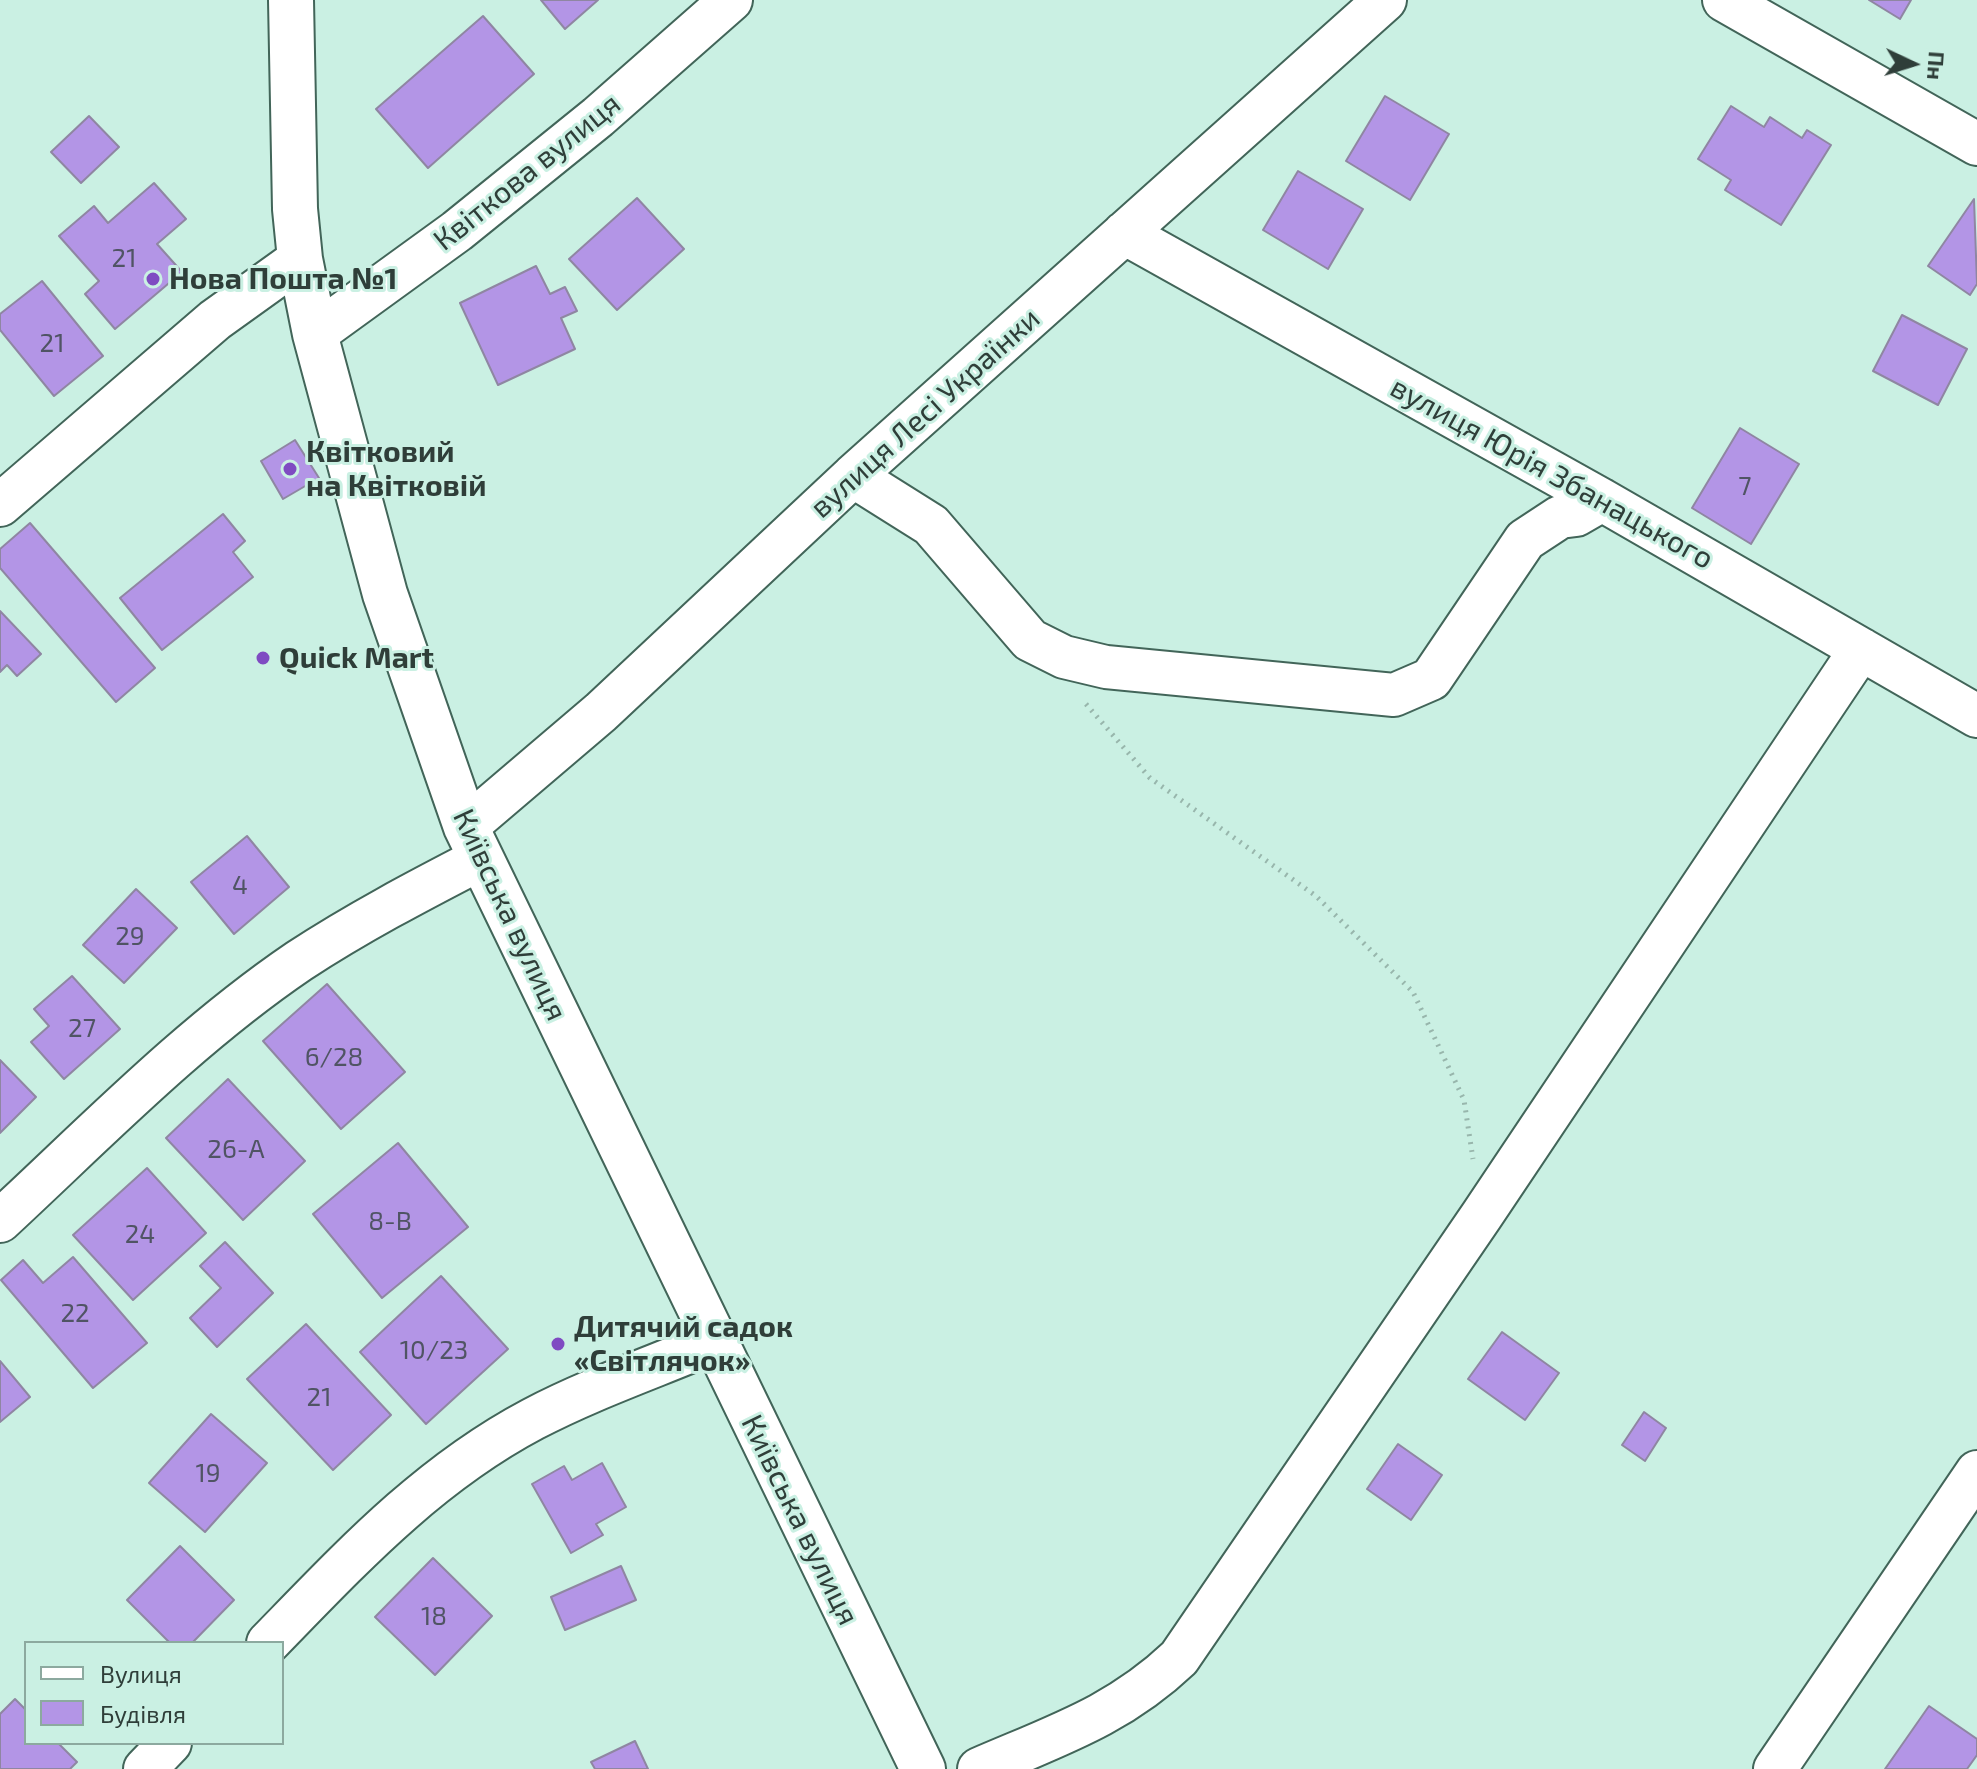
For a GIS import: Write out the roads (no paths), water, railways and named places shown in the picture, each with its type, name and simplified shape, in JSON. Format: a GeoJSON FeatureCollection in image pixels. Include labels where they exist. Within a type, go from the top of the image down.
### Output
{"type":"FeatureCollection","features":[{"type":"Feature","properties":{"kind":"street","name":"Київська вулиця"},"geometry":{"type":"LineString","coordinates":[[291,0],[295,209],[300,259],[315,334],[385,594],[473,843],[921,1768]]}},
{"type":"Feature","properties":{"kind":"street","name":"Квіткова вулиця"},"geometry":{"type":"LineString","coordinates":[[315,334],[457,231],[598,117],[731,0]]}},
{"type":"Feature","properties":{"kind":"street","name":"вулиця Лесі Українки"},"geometry":{"type":"LineString","coordinates":[[0,1221],[199,1037],[273,981],[372,916],[473,843],[601,712],[853,476],[1385,0]]}},
{"type":"Feature","properties":{"kind":"street"},"geometry":{"type":"LineString","coordinates":[[1724,0],[1977,144]]}},
{"type":"Feature","properties":{"kind":"street","name":"вулиця Юрія Збанацького"},"geometry":{"type":"LineString","coordinates":[[1124,233],[1602,500],[1977,716]]}},
{"type":"Feature","properties":{"kind":"street"},"geometry":{"type":"LineString","coordinates":[[0,505],[181,348],[300,259]]}},
{"type":"Feature","properties":{"kind":"street"},"geometry":{"type":"LineString","coordinates":[[853,476],[931,525],[1030,640],[1064,657],[1106,667],[1394,695],[1431,679],[1525,540],[1560,517],[1576,515],[1602,500]]}},
{"type":"Feature","properties":{"kind":"street"},"geometry":{"type":"LineString","coordinates":[[979,1769],[1107,1714],[1146,1689],[1179,1658],[1482,1215],[1861,649]]}},
{"type":"Feature","properties":{"kind":"street"},"geometry":{"type":"LineString","coordinates":[[270,1641],[389,1519],[460,1466],[533,1419],[713,1342]]}},
{"type":"Feature","properties":{"kind":"street"},"geometry":{"type":"LineString","coordinates":[[1775,1769],[1977,1472]]}},
{"type":"Feature","properties":{"kind":"street"},"geometry":{"type":"LineString","coordinates":[[145,1769],[168,1745]]}},
{"type":"Feature","properties":{"kind":"place","name":"Нова Пошта №1"},"geometry":{"type":"Point","coordinates":[153,279]}},
{"type":"Feature","properties":{"kind":"place","name":"Квітковий на Квітковій"},"geometry":{"type":"Point","coordinates":[290,469]}},
{"type":"Feature","properties":{"kind":"place","name":"Quick Mart"},"geometry":{"type":"Point","coordinates":[263,658]}},
{"type":"Feature","properties":{"kind":"place","name":"Дитячий садок «Світлячок»"},"geometry":{"type":"Point","coordinates":[558,1344]}}]}
